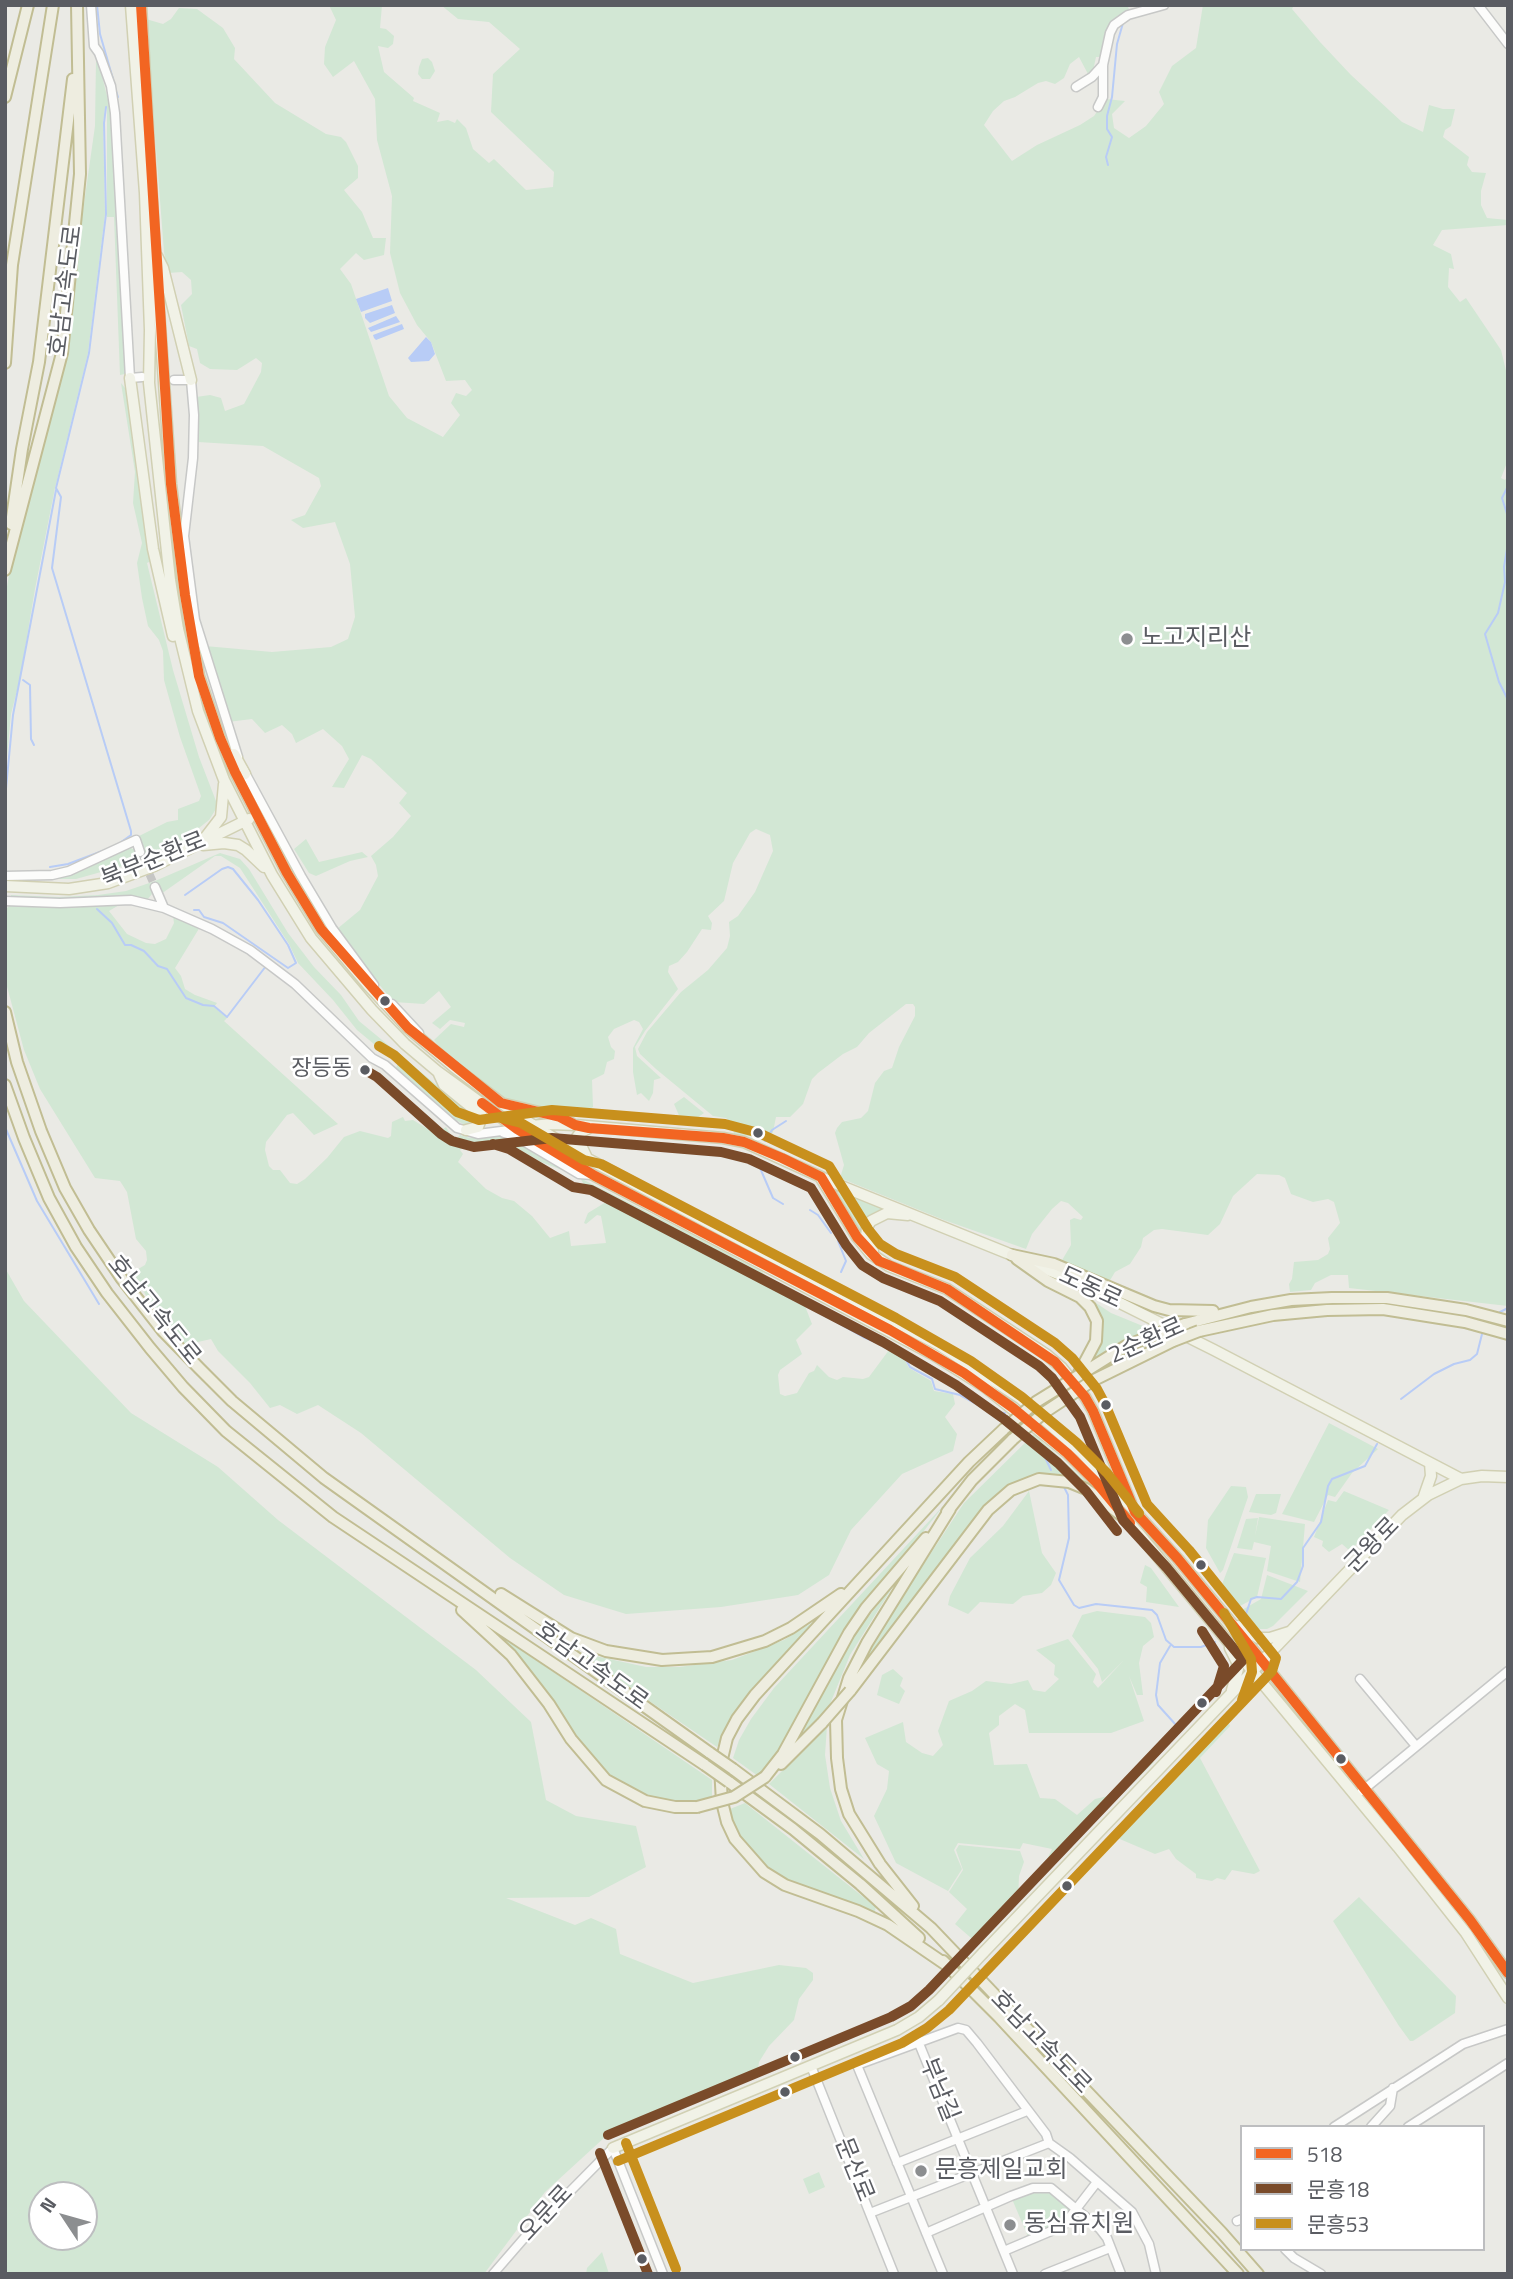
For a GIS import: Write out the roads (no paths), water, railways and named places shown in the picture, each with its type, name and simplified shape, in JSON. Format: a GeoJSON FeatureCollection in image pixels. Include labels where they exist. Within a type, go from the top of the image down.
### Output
{"type":"FeatureCollection","features":[{"type":"Feature","properties":{"kind":"highway"},"geometry":{"type":"LineString","coordinates":[[5,97],[28,5]]}},
{"type":"Feature","properties":{"kind":"highway"},"geometry":{"type":"LineString","coordinates":[[5,363],[12,265],[53,5]]}},
{"type":"Feature","properties":{"kind":"highway","name":"호남고속도로"},"geometry":{"type":"LineString","coordinates":[[5,569],[22,449],[40,362],[78,40],[77,5]]}},
{"type":"Feature","properties":{"kind":"highway","name":"호남고속도로"},"geometry":{"type":"LineString","coordinates":[[5,569],[62,353],[80,174],[77,5]]}},
{"type":"Feature","properties":{"kind":"highway","name":"호남고속도로"},"geometry":{"type":"LineString","coordinates":[[5,1012],[18,1062],[46,1143],[77,1209],[122,1279],[162,1329],[215,1384],[283,1446],[324,1478],[733,1769],[830,1843],[931,1928],[1258,2274]]}},
{"type":"Feature","properties":{"kind":"highway","name":"호남고속도로"},"geometry":{"type":"LineString","coordinates":[[5,1085],[49,1198],[76,1247],[107,1293],[183,1387],[226,1431],[333,1517],[705,1765],[793,1829],[860,1884],[948,1966],[1238,2274]]}},
{"type":"Feature","properties":{"kind":"highway"},"geometry":{"type":"LineString","coordinates":[[1012,1255],[1054,1264],[1169,1310],[1235,1310]]}},
{"type":"Feature","properties":{"kind":"highway"},"geometry":{"type":"LineString","coordinates":[[1012,1255],[1048,1281],[1080,1297],[1090,1307],[1098,1330],[1085,1373]]}},
{"type":"Feature","properties":{"kind":"highway","name":"2순환로"},"geometry":{"type":"LineString","coordinates":[[866,1576],[969,1462],[1036,1402],[1126,1346],[1158,1333],[1235,1310],[1291,1300],[1387,1298],[1466,1310],[1508,1321]]}},
{"type":"Feature","properties":{"kind":"highway","name":"2순환로"},"geometry":{"type":"LineString","coordinates":[[950,1509],[972,1480],[1085,1373],[1199,1331],[1273,1315],[1383,1309],[1465,1322],[1508,1334]]}},
{"type":"Feature","properties":{"kind":"highway"},"geometry":{"type":"LineString","coordinates":[[324,1478],[353,1493],[571,1638],[606,1651],[635,1657],[662,1660],[712,1657],[765,1641],[822,1609],[866,1576]]}},
{"type":"Feature","properties":{"kind":"highway"},"geometry":{"type":"LineString","coordinates":[[434,1585],[511,1655],[549,1704],[577,1747],[606,1780],[645,1801],[675,1807],[697,1807],[734,1797],[793,1754],[850,1690],[988,1510],[1011,1490],[1039,1479],[1069,1482],[1129,1514]]}},
{"type":"Feature","properties":{"kind":"highway"},"geometry":{"type":"LineString","coordinates":[[765,1777],[790,1743],[849,1633],[866,1608],[950,1509]]}},
{"type":"Feature","properties":{"kind":"highway"},"geometry":{"type":"LineString","coordinates":[[931,1928],[880,1864],[849,1814],[841,1789],[836,1758],[836,1720],[849,1678],[867,1643],[950,1509]]}},
{"type":"Feature","properties":{"kind":"highway"},"geometry":{"type":"LineString","coordinates":[[866,1576],[755,1695],[737,1719],[727,1738],[720,1767],[722,1802],[735,1839],[764,1872],[785,1885],[858,1911],[888,1925],[948,1966]]}},
{"type":"Feature","properties":{"kind":"main road"},"geometry":{"type":"LineString","coordinates":[[131,5],[145,193],[150,330],[149,383],[170,580],[188,676]]}},
{"type":"Feature","properties":{"kind":"main road"},"geometry":{"type":"LineString","coordinates":[[141,5],[171,484],[185,595],[199,676],[235,772],[287,873],[321,929],[408,1028],[533,1126],[588,1159],[893,1319],[961,1359],[1020,1398],[1082,1452],[1220,1631],[1424,1863],[1508,1973]]}},
{"type":"Feature","properties":{"kind":"main road"},"geometry":{"type":"LineString","coordinates":[[155,252],[163,268],[191,380]]}},
{"type":"Feature","properties":{"kind":"main road"},"geometry":{"type":"LineString","coordinates":[[130,378],[156,566],[168,618],[198,710],[224,780],[244,821],[272,875],[320,950],[372,1010],[437,1071],[517,1129],[595,1176],[890,1330],[964,1373],[1013,1408],[1067,1453],[1129,1514],[1226,1618],[1262,1661],[1361,1792],[1398,1847],[1504,1982],[1508,1998]]}},
{"type":"Feature","properties":{"kind":"main road"},"geometry":{"type":"LineString","coordinates":[[215,722],[225,734],[245,775]]}},
{"type":"Feature","properties":{"kind":"main road"},"geometry":{"type":"LineString","coordinates":[[199,845],[221,817],[224,780]]}},
{"type":"Feature","properties":{"kind":"main road","name":"북부순환로"},"geometry":{"type":"LineString","coordinates":[[5,886],[69,889],[108,883],[199,845],[256,815]]}},
{"type":"Feature","properties":{"kind":"main road"},"geometry":{"type":"LineString","coordinates":[[199,845],[238,845],[272,875]]}},
{"type":"Feature","properties":{"kind":"main road"},"geometry":{"type":"LineString","coordinates":[[437,1071],[444,1085],[482,1116],[478,1127],[466,1130]]}},
{"type":"Feature","properties":{"kind":"main road"},"geometry":{"type":"LineString","coordinates":[[501,1103],[560,1117],[575,1125]]}},
{"type":"Feature","properties":{"kind":"main road"},"geometry":{"type":"LineString","coordinates":[[517,1129],[575,1125]]}},
{"type":"Feature","properties":{"kind":"main road","name":"도동로"},"geometry":{"type":"LineString","coordinates":[[575,1125],[744,1142],[821,1177],[1078,1282],[1461,1479]]}},
{"type":"Feature","properties":{"kind":"main road"},"geometry":{"type":"LineString","coordinates":[[588,1159],[577,1137],[589,1128]]}},
{"type":"Feature","properties":{"kind":"main road"},"geometry":{"type":"LineString","coordinates":[[821,1177],[857,1237],[879,1261],[947,1289],[1055,1362],[1086,1397],[1129,1514]]}},
{"type":"Feature","properties":{"kind":"main road"},"geometry":{"type":"LineString","coordinates":[[879,1261],[866,1237],[867,1227],[887,1213],[914,1214]]}},
{"type":"Feature","properties":{"kind":"main road"},"geometry":{"type":"LineString","coordinates":[[1423,1499],[1431,1476],[1430,1463]]}},
{"type":"Feature","properties":{"kind":"main road","name":"군왕로"},"geometry":{"type":"LineString","coordinates":[[1262,1661],[1402,1515],[1423,1499],[1461,1479],[1482,1476],[1508,1478]]}},
{"type":"Feature","properties":{"kind":"main road"},"geometry":{"type":"LineString","coordinates":[[1226,1618],[1258,1638],[1270,1638],[1293,1630]]}},
{"type":"Feature","properties":{"kind":"main road"},"geometry":{"type":"LineString","coordinates":[[1220,1631],[1237,1662],[1238,1670],[1231,1694]]}},
{"type":"Feature","properties":{"kind":"main road","name":"오문로"},"geometry":{"type":"LineString","coordinates":[[613,2148],[811,2066],[919,2017],[939,2000],[1262,1661]]}},
{"type":"Feature","properties":{"kind":"main road"},"geometry":{"type":"LineString","coordinates":[[1398,1847],[1403,1845],[1414,1858],[1424,1863]]}},
{"type":"Feature","properties":{"kind":"street"},"geometry":{"type":"LineString","coordinates":[[90,5],[94,46],[99,52],[111,86],[115,113],[130,378],[142,377]]}},
{"type":"Feature","properties":{"kind":"street"},"geometry":{"type":"LineString","coordinates":[[1098,107],[1103,97],[1103,65],[1114,25],[1128,15],[1164,5]]}},
{"type":"Feature","properties":{"kind":"street"},"geometry":{"type":"LineString","coordinates":[[1478,5],[1508,44]]}},
{"type":"Feature","properties":{"kind":"street"},"geometry":{"type":"LineString","coordinates":[[1076,87],[1092,77],[1103,65]]}},
{"type":"Feature","properties":{"kind":"street"},"geometry":{"type":"LineString","coordinates":[[174,380],[191,380],[194,415],[193,458],[184,549],[195,620],[233,746],[245,775],[301,876],[342,942],[379,991],[412,1024],[422,1039]]}},
{"type":"Feature","properties":{"kind":"street"},"geometry":{"type":"LineString","coordinates":[[5,876],[52,875],[69,871],[136,840],[140,852]]}},
{"type":"Feature","properties":{"kind":"street"},"geometry":{"type":"LineString","coordinates":[[155,887],[164,908]]}},
{"type":"Feature","properties":{"kind":"street"},"geometry":{"type":"LineString","coordinates":[[5,901],[60,903],[131,900],[164,908],[212,929],[250,950],[295,984],[372,1058],[385,1065],[449,1123],[478,1134],[517,1129]]}},
{"type":"Feature","properties":{"kind":"street"},"geometry":{"type":"LineString","coordinates":[[498,1131],[514,1136],[579,1174],[595,1176]]}},
{"type":"Feature","properties":{"kind":"street"},"geometry":{"type":"LineString","coordinates":[[1361,1792],[1508,1671]]}},
{"type":"Feature","properties":{"kind":"street"},"geometry":{"type":"LineString","coordinates":[[1360,1679],[1416,1746]]}},
{"type":"Feature","properties":{"kind":"street"},"geometry":{"type":"LineString","coordinates":[[943,2274],[857,2065],[958,2028],[966,2030],[1046,2134],[1049,2143],[1132,2212],[1149,2244],[1156,2274]]}},
{"type":"Feature","properties":{"kind":"street"},"geometry":{"type":"LineString","coordinates":[[1337,2125],[1464,2044],[1508,2029]]}},
{"type":"Feature","properties":{"kind":"street","name":"부남길"},"geometry":{"type":"LineString","coordinates":[[918,2041],[1013,2274]]}},
{"type":"Feature","properties":{"kind":"street"},"geometry":{"type":"LineString","coordinates":[[1411,2125],[1508,2063]]}},
{"type":"Feature","properties":{"kind":"street","name":"문산로"},"geometry":{"type":"LineString","coordinates":[[811,2066],[894,2274]]}},
{"type":"Feature","properties":{"kind":"street"},"geometry":{"type":"LineString","coordinates":[[1373,2125],[1390,2105],[1393,2088]]}},
{"type":"Feature","properties":{"kind":"street","name":"부남길"},"geometry":{"type":"LineString","coordinates":[[897,2162],[1027,2110]]}},
{"type":"Feature","properties":{"kind":"street"},"geometry":{"type":"LineString","coordinates":[[870,2213],[1049,2143]]}},
{"type":"Feature","properties":{"kind":"street"},"geometry":{"type":"LineString","coordinates":[[613,2148],[663,2274]]}},
{"type":"Feature","properties":{"kind":"street","name":"오문로"},"geometry":{"type":"LineString","coordinates":[[493,2274],[526,2236],[613,2148]]}},
{"type":"Feature","properties":{"kind":"street"},"geometry":{"type":"LineString","coordinates":[[1004,2251],[1063,2226],[1097,2182]]}},
{"type":"Feature","properties":{"kind":"street"},"geometry":{"type":"LineString","coordinates":[[926,2233],[1011,2196],[1041,2187],[1056,2191],[1100,2229],[1107,2238],[1121,2274]]}},
{"type":"Feature","properties":{"kind":"street"},"geometry":{"type":"LineString","coordinates":[[1045,2274],[1110,2248]]}},
{"type":"Feature","properties":{"kind":"street"},"geometry":{"type":"LineString","coordinates":[[1287,2251],[1321,2274]]}},
{"type":"Feature","properties":{"kind":"water"},"geometry":{"type":"Polygon","coordinates":[[[388,288],[392,301],[361,312],[356,299],[388,288]]]}},
{"type":"Feature","properties":{"kind":"water"},"geometry":{"type":"Polygon","coordinates":[[[392,305],[395,313],[370,323],[365,318],[365,314],[392,305]]]}},
{"type":"Feature","properties":{"kind":"water"},"geometry":{"type":"Polygon","coordinates":[[[396,316],[400,322],[371,332],[368,328],[396,316]]]}},
{"type":"Feature","properties":{"kind":"water"},"geometry":{"type":"Polygon","coordinates":[[[402,324],[404,329],[376,340],[374,338],[373,335],[402,324]]]}},
{"type":"Feature","properties":{"kind":"water"},"geometry":{"type":"Polygon","coordinates":[[[426,337],[435,354],[429,361],[411,362],[408,358],[426,337]]]}},
{"type":"Feature","properties":{"kind":"waterway"},"geometry":{"type":"LineString","coordinates":[[97,5],[100,34],[113,79]]}},
{"type":"Feature","properties":{"kind":"waterway"},"geometry":{"type":"LineString","coordinates":[[1108,165],[1106,157],[1112,137],[1107,129],[1107,116],[1112,97],[1117,44],[1123,23]]}},
{"type":"Feature","properties":{"kind":"waterway"},"geometry":{"type":"LineString","coordinates":[[115,88],[118,97]]}},
{"type":"Feature","properties":{"kind":"waterway"},"geometry":{"type":"LineString","coordinates":[[106,107],[106,214],[89,353],[56,488],[61,497],[52,568],[131,831],[131,835],[117,845]]}},
{"type":"Feature","properties":{"kind":"waterway"},"geometry":{"type":"LineString","coordinates":[[1508,486],[1502,498],[1508,517]]}},
{"type":"Feature","properties":{"kind":"waterway"},"geometry":{"type":"LineString","coordinates":[[5,799],[13,715],[56,490]]}},
{"type":"Feature","properties":{"kind":"waterway"},"geometry":{"type":"LineString","coordinates":[[1508,543],[1504,567],[1505,582],[1498,613],[1485,634],[1499,682],[1508,700]]}},
{"type":"Feature","properties":{"kind":"waterway"},"geometry":{"type":"LineString","coordinates":[[23,680],[30,685],[31,739],[34,745]]}},
{"type":"Feature","properties":{"kind":"waterway"},"geometry":{"type":"LineString","coordinates":[[50,867],[68,864],[105,850]]}},
{"type":"Feature","properties":{"kind":"waterway"},"geometry":{"type":"LineString","coordinates":[[185,895],[222,869],[233,869],[258,900],[288,945],[296,963],[288,968],[223,923],[204,917],[199,910],[194,910]]}},
{"type":"Feature","properties":{"kind":"waterway"},"geometry":{"type":"LineString","coordinates":[[97,909],[112,923],[125,945],[144,951],[158,966],[167,969],[186,998],[214,1006],[227,1017],[266,966]]}},
{"type":"Feature","properties":{"kind":"waterway"},"geometry":{"type":"LineString","coordinates":[[765,1141],[772,1130],[786,1121]]}},
{"type":"Feature","properties":{"kind":"waterway"},"geometry":{"type":"LineString","coordinates":[[5,1127],[37,1201],[99,1304]]}},
{"type":"Feature","properties":{"kind":"waterway"},"geometry":{"type":"LineString","coordinates":[[757,1161],[773,1198],[783,1204]]}},
{"type":"Feature","properties":{"kind":"waterway"},"geometry":{"type":"LineString","coordinates":[[810,1210],[818,1215],[831,1233]]}},
{"type":"Feature","properties":{"kind":"waterway"},"geometry":{"type":"LineString","coordinates":[[838,1241],[846,1261],[841,1272]]}},
{"type":"Feature","properties":{"kind":"waterway"},"geometry":{"type":"LineString","coordinates":[[1500,1312],[1508,1308]]}},
{"type":"Feature","properties":{"kind":"waterway"},"geometry":{"type":"LineString","coordinates":[[831,1319],[863,1337],[902,1353],[910,1367],[932,1379],[935,1389],[960,1395],[991,1412],[1005,1413]]}},
{"type":"Feature","properties":{"kind":"waterway"},"geometry":{"type":"LineString","coordinates":[[1401,1399],[1434,1374],[1470,1360],[1477,1354],[1482,1334]]}},
{"type":"Feature","properties":{"kind":"waterway"},"geometry":{"type":"LineString","coordinates":[[1034,1439],[1051,1470]]}},
{"type":"Feature","properties":{"kind":"waterway"},"geometry":{"type":"LineString","coordinates":[[1246,1625],[1251,1599],[1281,1599],[1297,1582],[1303,1566],[1303,1548],[1321,1522],[1328,1486],[1332,1479],[1365,1466],[1377,1444]]}},
{"type":"Feature","properties":{"kind":"waterway"},"geometry":{"type":"LineString","coordinates":[[1064,1487],[1068,1495],[1069,1538],[1059,1580],[1074,1605],[1079,1608],[1096,1604],[1152,1610],[1157,1615],[1166,1640],[1174,1647],[1201,1647],[1215,1642]]}},
{"type":"Feature","properties":{"kind":"waterway"},"geometry":{"type":"LineString","coordinates":[[1170,1646],[1160,1663],[1156,1695],[1158,1705],[1176,1725]]}},
{"type":"Feature","properties":{"kind":"tunnel"},"geometry":{"type":"LineString","coordinates":[[140,852],[155,887]]}},
{"type":"Feature","properties":{"kind":"place","name":"노고지리산"},"geometry":{"type":"Point","coordinates":[1127,639]}},
{"type":"Feature","properties":{"kind":"place","name":"장등동"},"geometry":{"type":"Point","coordinates":[365,1070]}},
{"type":"Feature","properties":{"kind":"place","name":"문흥제일교회"},"geometry":{"type":"Point","coordinates":[921,2171]}},
{"type":"Feature","properties":{"kind":"place","name":"동심유치원"},"geometry":{"type":"Point","coordinates":[1010,2225]}}]}
